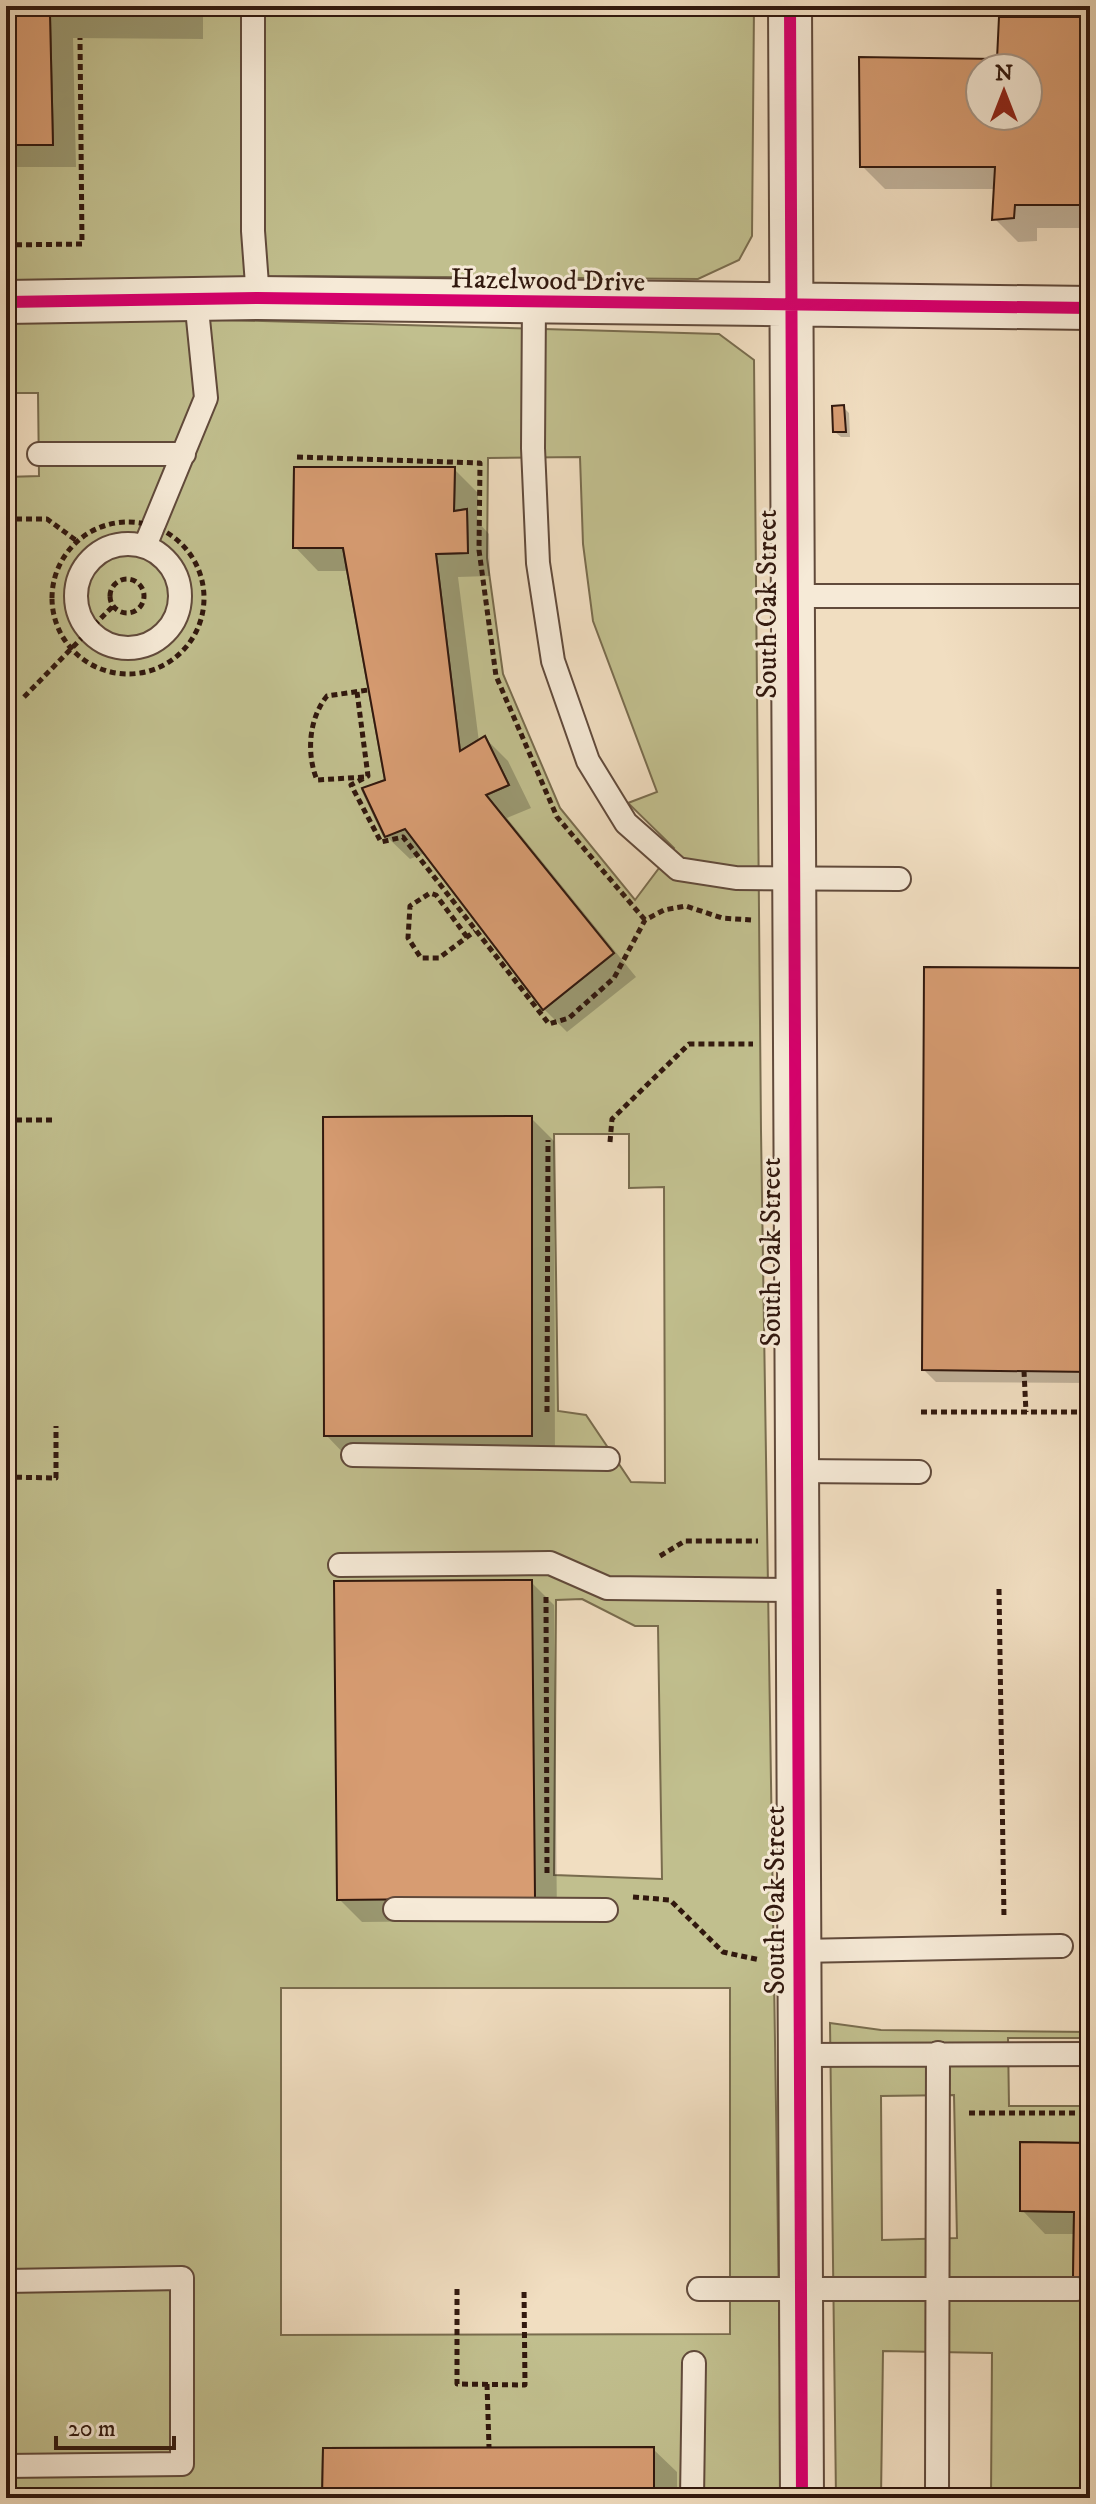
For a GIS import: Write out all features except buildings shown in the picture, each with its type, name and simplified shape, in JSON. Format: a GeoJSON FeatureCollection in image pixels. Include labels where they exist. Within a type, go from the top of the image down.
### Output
{"type":"FeatureCollection","features":[{"type":"Feature","properties":{"kind":"street","name":"South Oak Street"},"geometry":{"type":"LineString","coordinates":[[790,6],[796,1590],[780,1955],[799,2055],[802,2498]]}},
{"type":"Feature","properties":{"kind":"street","name":"Hazelwood Drive"},"geometry":{"type":"LineString","coordinates":[[6,302],[258,298],[1090,308]]}},
{"type":"Feature","properties":{"kind":"lane"},"geometry":{"type":"LineString","coordinates":[[253,6],[253,231],[258,298]]}},
{"type":"Feature","properties":{"kind":"lane"},"geometry":{"type":"LineString","coordinates":[[149,537],[206,398],[196,299]]}},
{"type":"Feature","properties":{"kind":"lane"},"geometry":{"type":"LineString","coordinates":[[534,302],[533,448],[538,572],[553,661],[588,761],[626,823],[678,869],[736,878],[899,879]]}},
{"type":"Feature","properties":{"kind":"lane"},"geometry":{"type":"LineString","coordinates":[[39,454],[184,454]]}},
{"type":"Feature","properties":{"kind":"lane"},"geometry":{"type":"LineString","coordinates":[[149,537],[176,576],[181,602],[176,619],[165,634],[135,649],[101,642],[88,631],[79,617],[75,601],[83,568],[110,546],[149,537]]}},
{"type":"Feature","properties":{"kind":"lane"},"geometry":{"type":"LineString","coordinates":[[791,596],[1090,596]]}},
{"type":"Feature","properties":{"kind":"lane"},"geometry":{"type":"LineString","coordinates":[[353,1455],[608,1459]]}},
{"type":"Feature","properties":{"kind":"lane"},"geometry":{"type":"LineString","coordinates":[[796,1471],[919,1472]]}},
{"type":"Feature","properties":{"kind":"lane"},"geometry":{"type":"LineString","coordinates":[[340,1565],[550,1563],[607,1588],[796,1590]]}},
{"type":"Feature","properties":{"kind":"lane"},"geometry":{"type":"LineString","coordinates":[[395,1909],[612,1904]]}},
{"type":"Feature","properties":{"kind":"lane"},"geometry":{"type":"LineString","coordinates":[[780,1955],[1061,1946]]}},
{"type":"Feature","properties":{"kind":"lane"},"geometry":{"type":"LineString","coordinates":[[937,2498],[938,2053]]}},
{"type":"Feature","properties":{"kind":"lane"},"geometry":{"type":"LineString","coordinates":[[799,2055],[1090,2054]]}},
{"type":"Feature","properties":{"kind":"lane"},"geometry":{"type":"LineString","coordinates":[[6,2281],[182,2278],[182,2464],[6,2466]]}},
{"type":"Feature","properties":{"kind":"lane"},"geometry":{"type":"LineString","coordinates":[[699,2289],[1077,2289]]}},
{"type":"Feature","properties":{"kind":"lane"},"geometry":{"type":"LineString","coordinates":[[692,2498],[694,2363]]}},
{"type":"Feature","properties":{"kind":"path"},"geometry":{"type":"LineString","coordinates":[[6,245],[82,244],[80,38]]}},
{"type":"Feature","properties":{"kind":"path"},"geometry":{"type":"LineString","coordinates":[[297,457],[480,463],[479,550],[496,676],[557,817],[645,920]]}},
{"type":"Feature","properties":{"kind":"path"},"geometry":{"type":"LineString","coordinates":[[6,519],[47,519],[77,541]]}},
{"type":"Feature","properties":{"kind":"path"},"geometry":{"type":"LineString","coordinates":[[120,522],[149,537],[171,534],[190,553],[201,576],[204,602],[198,628],[184,650],[163,666],[138,674],[112,672],[89,663],[71,648],[58,628],[53,594],[62,559],[77,541],[97,528],[120,522]]}},
{"type":"Feature","properties":{"kind":"path"},"geometry":{"type":"LineString","coordinates":[[129,578],[142,588],[144,599],[134,612],[123,613],[113,606],[109,596],[118,581],[129,578]]}},
{"type":"Feature","properties":{"kind":"path"},"geometry":{"type":"LineString","coordinates":[[24,697],[113,606]]}},
{"type":"Feature","properties":{"kind":"path"},"geometry":{"type":"LineString","coordinates":[[368,690],[327,696],[313,713],[311,766],[317,780],[368,776]]}},
{"type":"Feature","properties":{"kind":"path"},"geometry":{"type":"LineString","coordinates":[[357,692],[368,776]]}},
{"type":"Feature","properties":{"kind":"path"},"geometry":{"type":"LineString","coordinates":[[368,776],[351,785],[381,842],[403,837],[549,1024],[569,1018],[614,978],[645,920],[664,910],[686,906],[722,918],[751,920]]}},
{"type":"Feature","properties":{"kind":"path"},"geometry":{"type":"LineString","coordinates":[[467,937],[436,895],[430,893],[410,906],[408,938],[421,958],[439,958],[467,937],[475,931]]}},
{"type":"Feature","properties":{"kind":"path"},"geometry":{"type":"LineString","coordinates":[[610,1142],[612,1119],[689,1044],[753,1044]]}},
{"type":"Feature","properties":{"kind":"path"},"geometry":{"type":"LineString","coordinates":[[6,1120],[52,1120]]}},
{"type":"Feature","properties":{"kind":"path"},"geometry":{"type":"LineString","coordinates":[[547,1412],[548,1140]]}},
{"type":"Feature","properties":{"kind":"path"},"geometry":{"type":"LineString","coordinates":[[1024,1371],[1026,1412]]}},
{"type":"Feature","properties":{"kind":"path"},"geometry":{"type":"LineString","coordinates":[[921,1412],[1090,1412]]}},
{"type":"Feature","properties":{"kind":"path"},"geometry":{"type":"LineString","coordinates":[[6,1477],[56,1478],[56,1426]]}},
{"type":"Feature","properties":{"kind":"path"},"geometry":{"type":"LineString","coordinates":[[999,1589],[1004,1947]]}},
{"type":"Feature","properties":{"kind":"path"},"geometry":{"type":"LineString","coordinates":[[546,1597],[547,1874]]}},
{"type":"Feature","properties":{"kind":"path"},"geometry":{"type":"LineString","coordinates":[[612,1904],[670,1900],[723,1952],[780,1955]]}},
{"type":"Feature","properties":{"kind":"path"},"geometry":{"type":"LineString","coordinates":[[969,2113],[1090,2113]]}},
{"type":"Feature","properties":{"kind":"path"},"geometry":{"type":"LineString","coordinates":[[457,2289],[457,2384],[525,2385],[524,2289]]}},
{"type":"Feature","properties":{"kind":"path"},"geometry":{"type":"LineString","coordinates":[[487,2384],[489,2447]]}},
{"type":"Feature","properties":{"kind":"shaded area"},"geometry":{"type":"Polygon","coordinates":[[[181,6],[754,6],[752,236],[739,260],[698,279],[306,276],[6,283],[6,145],[53,144],[50,15],[180,16],[181,6]]]}},
{"type":"Feature","properties":{"kind":"shaded area"},"geometry":{"type":"Polygon","coordinates":[[[154,318],[719,334],[754,360],[761,1131],[782,2498],[654,2498],[654,2447],[323,2448],[322,2498],[6,2498],[6,477],[39,476],[38,393],[6,393],[6,321],[154,318]],[[580,457],[488,458],[487,558],[503,674],[560,808],[635,900],[674,848],[628,803],[657,792],[593,621],[583,544],[580,457]],[[294,467],[293,548],[343,548],[385,780],[362,789],[384,836],[405,829],[543,1010],[614,953],[486,795],[509,785],[485,736],[460,751],[436,554],[468,553],[467,509],[454,511],[455,468],[294,467]],[[554,1134],[558,1411],[586,1415],[631,1482],[665,1483],[664,1187],[629,1188],[629,1134],[554,1134]],[[582,1599],[556,1600],[554,1875],[662,1879],[658,1626],[635,1626],[582,1599]],[[281,1988],[281,2335],[730,2334],[730,1988],[281,1988]]]}},
{"type":"Feature","properties":{"kind":"shaded area"},"geometry":{"type":"Polygon","coordinates":[[[830,2023],[881,2030],[1090,2032],[1090,2038],[1008,2038],[1009,2106],[1090,2106],[1090,2143],[1020,2142],[1020,2211],[1074,2212],[1073,2276],[1090,2277],[1090,2498],[991,2498],[992,2353],[883,2351],[881,2498],[836,2498],[830,2023]],[[954,2095],[881,2096],[882,2240],[957,2238],[954,2095]]]}},
{"type":"Feature","properties":{"kind":"cycle path"},"geometry":{"type":"LineString","coordinates":[[790,6],[802,2498]]}},
{"type":"Feature","properties":{"kind":"cycle path"},"geometry":{"type":"LineString","coordinates":[[6,302],[258,298],[1090,308]]}}]}
